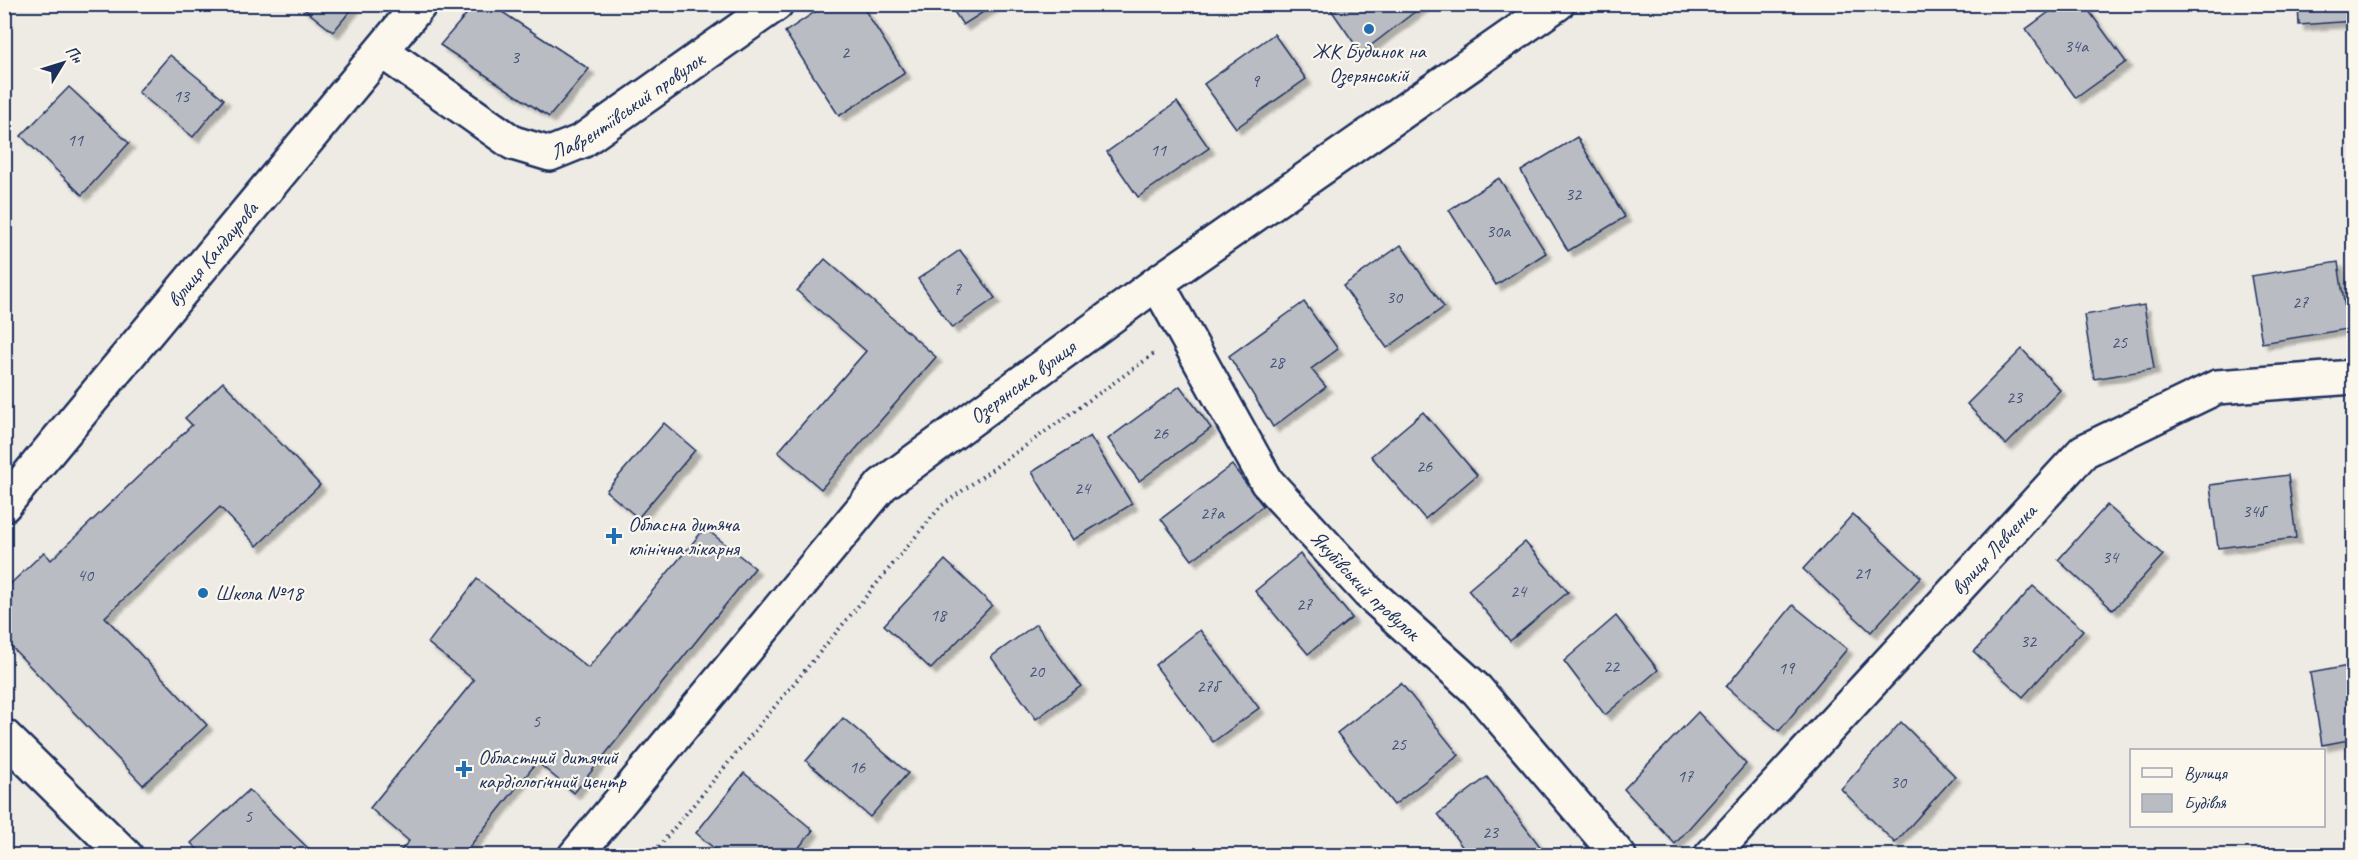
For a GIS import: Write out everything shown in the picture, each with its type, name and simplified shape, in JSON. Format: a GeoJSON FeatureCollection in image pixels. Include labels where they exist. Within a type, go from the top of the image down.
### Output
{"type":"FeatureCollection","features":[{"type":"Feature","properties":{"kind":"street","name":"вулиця Кандаурова"},"geometry":{"type":"LineString","coordinates":[[4,505],[420,4]]}},
{"type":"Feature","properties":{"kind":"street","name":"Лаврентіївський провулок"},"geometry":{"type":"LineString","coordinates":[[382,51],[513,143],[550,154],[582,141],[776,4]]}},
{"type":"Feature","properties":{"kind":"street","name":"Озерянська вулиця"},"geometry":{"type":"LineString","coordinates":[[575,855],[882,484],[1156,283],[1557,4]]}},
{"type":"Feature","properties":{"kind":"street","name":"Якубівський провулок"},"geometry":{"type":"LineString","coordinates":[[1156,283],[1267,482],[1368,592],[1477,690],[1619,855]]}},
{"type":"Feature","properties":{"kind":"street","name":"вулиця Левченка"},"geometry":{"type":"LineString","coordinates":[[1711,855],[2084,451],[2217,387],[2354,377]]}},
{"type":"Feature","properties":{"kind":"street"},"geometry":{"type":"LineString","coordinates":[[4,736],[126,855]]}},
{"type":"Feature","properties":{"kind":"path"},"geometry":{"type":"LineString","coordinates":[[651,855],[941,506],[1183,332]]}},
{"type":"Feature","properties":{"kind":"building"},"geometry":{"type":"Polygon","coordinates":[[[298,4],[356,4],[333,32],[298,4]]]}},
{"type":"Feature","properties":{"kind":"building"},"geometry":{"type":"Polygon","coordinates":[[[475,4],[490,4],[589,69],[549,117],[440,45],[475,4]]]}},
{"type":"Feature","properties":{"kind":"building"},"geometry":{"type":"Polygon","coordinates":[[[827,4],[861,4],[905,73],[839,116],[785,32],[827,4]]]}},
{"type":"Feature","properties":{"kind":"building"},"geometry":{"type":"Polygon","coordinates":[[[949,4],[996,4],[963,25],[949,4]]]}},
{"type":"Feature","properties":{"kind":"building","name":"ЖК Будинок на Озерянській"},"geometry":{"type":"Polygon","coordinates":[[[1327,4],[1425,4],[1361,53],[1327,4]]]}},
{"type":"Feature","properties":{"kind":"building"},"geometry":{"type":"Polygon","coordinates":[[[2060,4],[2084,4],[2126,62],[2076,98],[2026,29],[2060,4]]]}},
{"type":"Feature","properties":{"kind":"building"},"geometry":{"type":"Polygon","coordinates":[[[2298,4],[2354,4],[2354,21],[2299,25],[2298,4]]]}},
{"type":"Feature","properties":{"kind":"building"},"geometry":{"type":"Polygon","coordinates":[[[1274,34],[1306,79],[1236,128],[1204,84],[1274,34]]]}},
{"type":"Feature","properties":{"kind":"building"},"geometry":{"type":"Polygon","coordinates":[[[170,55],[224,99],[193,137],[138,92],[170,55]]]}},
{"type":"Feature","properties":{"kind":"building"},"geometry":{"type":"Polygon","coordinates":[[[69,87],[129,143],[82,195],[21,136],[69,87]]]}},
{"type":"Feature","properties":{"kind":"building"},"geometry":{"type":"Polygon","coordinates":[[[1177,102],[1209,148],[1138,197],[1107,152],[1177,102]]]}},
{"type":"Feature","properties":{"kind":"building"},"geometry":{"type":"Polygon","coordinates":[[[1577,137],[1625,217],[1568,251],[1521,171],[1577,137]]]}},
{"type":"Feature","properties":{"kind":"building"},"geometry":{"type":"Polygon","coordinates":[[[1499,178],[1546,253],[1496,285],[1449,210],[1499,178]]]}},
{"type":"Feature","properties":{"kind":"building"},"geometry":{"type":"Polygon","coordinates":[[[1401,245],[1444,307],[1387,348],[1343,286],[1401,245]]]}},
{"type":"Feature","properties":{"kind":"building"},"geometry":{"type":"Polygon","coordinates":[[[960,250],[995,298],[952,328],[918,279],[960,250]]]}},
{"type":"Feature","properties":{"kind":"building"},"geometry":{"type":"Polygon","coordinates":[[[825,259],[936,357],[821,489],[778,452],[866,351],[797,291],[825,259]]]}},
{"type":"Feature","properties":{"kind":"building"},"geometry":{"type":"Polygon","coordinates":[[[2338,262],[2348,329],[2262,343],[2251,276],[2338,262]]]}},
{"type":"Feature","properties":{"kind":"building"},"geometry":{"type":"Polygon","coordinates":[[[1304,302],[1338,349],[1311,369],[1326,387],[1273,427],[1229,356],[1304,302]]]}},
{"type":"Feature","properties":{"kind":"building"},"geometry":{"type":"Polygon","coordinates":[[[2144,305],[2154,369],[2094,379],[2084,315],[2144,305]]]}},
{"type":"Feature","properties":{"kind":"building"},"geometry":{"type":"Polygon","coordinates":[[[2022,349],[2060,390],[2006,445],[1967,404],[2022,349]]]}},
{"type":"Feature","properties":{"kind":"building"},"geometry":{"type":"Polygon","coordinates":[[[223,382],[320,485],[257,546],[220,507],[105,617],[207,725],[143,785],[4,639],[4,590],[44,552],[51,560],[192,425],[185,418],[223,382]]]}},
{"type":"Feature","properties":{"kind":"building"},"geometry":{"type":"Polygon","coordinates":[[[1180,386],[1211,428],[1139,481],[1108,439],[1180,386]]]}},
{"type":"Feature","properties":{"kind":"building"},"geometry":{"type":"Polygon","coordinates":[[[1423,412],[1477,475],[1425,519],[1371,456],[1423,412]]]}},
{"type":"Feature","properties":{"kind":"building"},"geometry":{"type":"Polygon","coordinates":[[[664,423],[695,450],[638,518],[606,491],[664,423]]]}},
{"type":"Feature","properties":{"kind":"building"},"geometry":{"type":"Polygon","coordinates":[[[1090,436],[1132,504],[1073,540],[1032,472],[1090,436]]]}},
{"type":"Feature","properties":{"kind":"building"},"geometry":{"type":"Polygon","coordinates":[[[1232,465],[1263,506],[1192,560],[1161,519],[1232,465]]]}},
{"type":"Feature","properties":{"kind":"building"},"geometry":{"type":"Polygon","coordinates":[[[2288,475],[2296,538],[2218,548],[2210,485],[2288,475]]]}},
{"type":"Feature","properties":{"kind":"building"},"geometry":{"type":"Polygon","coordinates":[[[2107,505],[2163,555],[2113,610],[2058,560],[2107,505]]]}},
{"type":"Feature","properties":{"kind":"building"},"geometry":{"type":"Polygon","coordinates":[[[1853,514],[1921,577],[1871,632],[1803,569],[1853,514]]]}},
{"type":"Feature","properties":{"kind":"building"},"geometry":{"type":"Polygon","coordinates":[[[705,528],[755,568],[574,793],[537,762],[462,856],[396,856],[409,841],[370,808],[474,680],[428,643],[477,579],[588,668],[705,528]]]}},
{"type":"Feature","properties":{"kind":"building"},"geometry":{"type":"Polygon","coordinates":[[[1525,542],[1568,592],[1510,641],[1468,590],[1525,542]]]}},
{"type":"Feature","properties":{"kind":"building"},"geometry":{"type":"Polygon","coordinates":[[[1300,554],[1352,618],[1308,654],[1255,591],[1300,554]]]}},
{"type":"Feature","properties":{"kind":"building"},"geometry":{"type":"Polygon","coordinates":[[[945,560],[992,605],[931,669],[884,625],[945,560]]]}},
{"type":"Feature","properties":{"kind":"building"},"geometry":{"type":"Polygon","coordinates":[[[2033,586],[2083,630],[2023,697],[1974,652],[2033,586]]]}},
{"type":"Feature","properties":{"kind":"building"},"geometry":{"type":"Polygon","coordinates":[[[1793,605],[1847,649],[1779,731],[1726,687],[1793,605]]]}},
{"type":"Feature","properties":{"kind":"building"},"geometry":{"type":"Polygon","coordinates":[[[1616,616],[1658,670],[1605,715],[1564,661],[1616,616]]]}},
{"type":"Feature","properties":{"kind":"building"},"geometry":{"type":"Polygon","coordinates":[[[1036,624],[1081,686],[1036,719],[991,657],[1036,624]]]}},
{"type":"Feature","properties":{"kind":"building"},"geometry":{"type":"Polygon","coordinates":[[[1200,630],[1259,708],[1213,742],[1155,665],[1200,630]]]}},
{"type":"Feature","properties":{"kind":"building"},"geometry":{"type":"Polygon","coordinates":[[[2354,665],[2354,739],[2322,745],[2310,673],[2354,665]]]}},
{"type":"Feature","properties":{"kind":"building"},"geometry":{"type":"Polygon","coordinates":[[[1401,683],[1459,755],[1394,805],[1337,733],[1401,683]]]}},
{"type":"Feature","properties":{"kind":"building"},"geometry":{"type":"Polygon","coordinates":[[[1698,712],[1746,764],[1675,844],[1624,789],[1698,712]]]}},
{"type":"Feature","properties":{"kind":"building"},"geometry":{"type":"Polygon","coordinates":[[[843,718],[908,773],[870,817],[806,761],[843,718]]]}},
{"type":"Feature","properties":{"kind":"building"},"geometry":{"type":"Polygon","coordinates":[[[1901,722],[1955,776],[1895,843],[1841,789],[1901,722]]]}},
{"type":"Feature","properties":{"kind":"building"},"geometry":{"type":"Polygon","coordinates":[[[744,773],[813,830],[792,856],[723,856],[696,833],[744,773]]]}},
{"type":"Feature","properties":{"kind":"building"},"geometry":{"type":"Polygon","coordinates":[[[1487,777],[1542,849],[1533,856],[1469,856],[1438,814],[1487,777]]]}},
{"type":"Feature","properties":{"kind":"building"},"geometry":{"type":"Polygon","coordinates":[[[249,790],[316,856],[204,856],[191,843],[249,790]]]}},
{"type":"Feature","properties":{"kind":"place","name":"ЖК Будинок на Озерянській"},"geometry":{"type":"Point","coordinates":[1369,29]}},
{"type":"Feature","properties":{"kind":"place","name":"Обласна дитяча клінічна лікарня"},"geometry":{"type":"Point","coordinates":[614,536]}},
{"type":"Feature","properties":{"kind":"place","name":"Школа №18"},"geometry":{"type":"Point","coordinates":[203,593]}},
{"type":"Feature","properties":{"kind":"place","name":"Областний дитячий кардіологічний центр"},"geometry":{"type":"Point","coordinates":[464,769]}}]}
